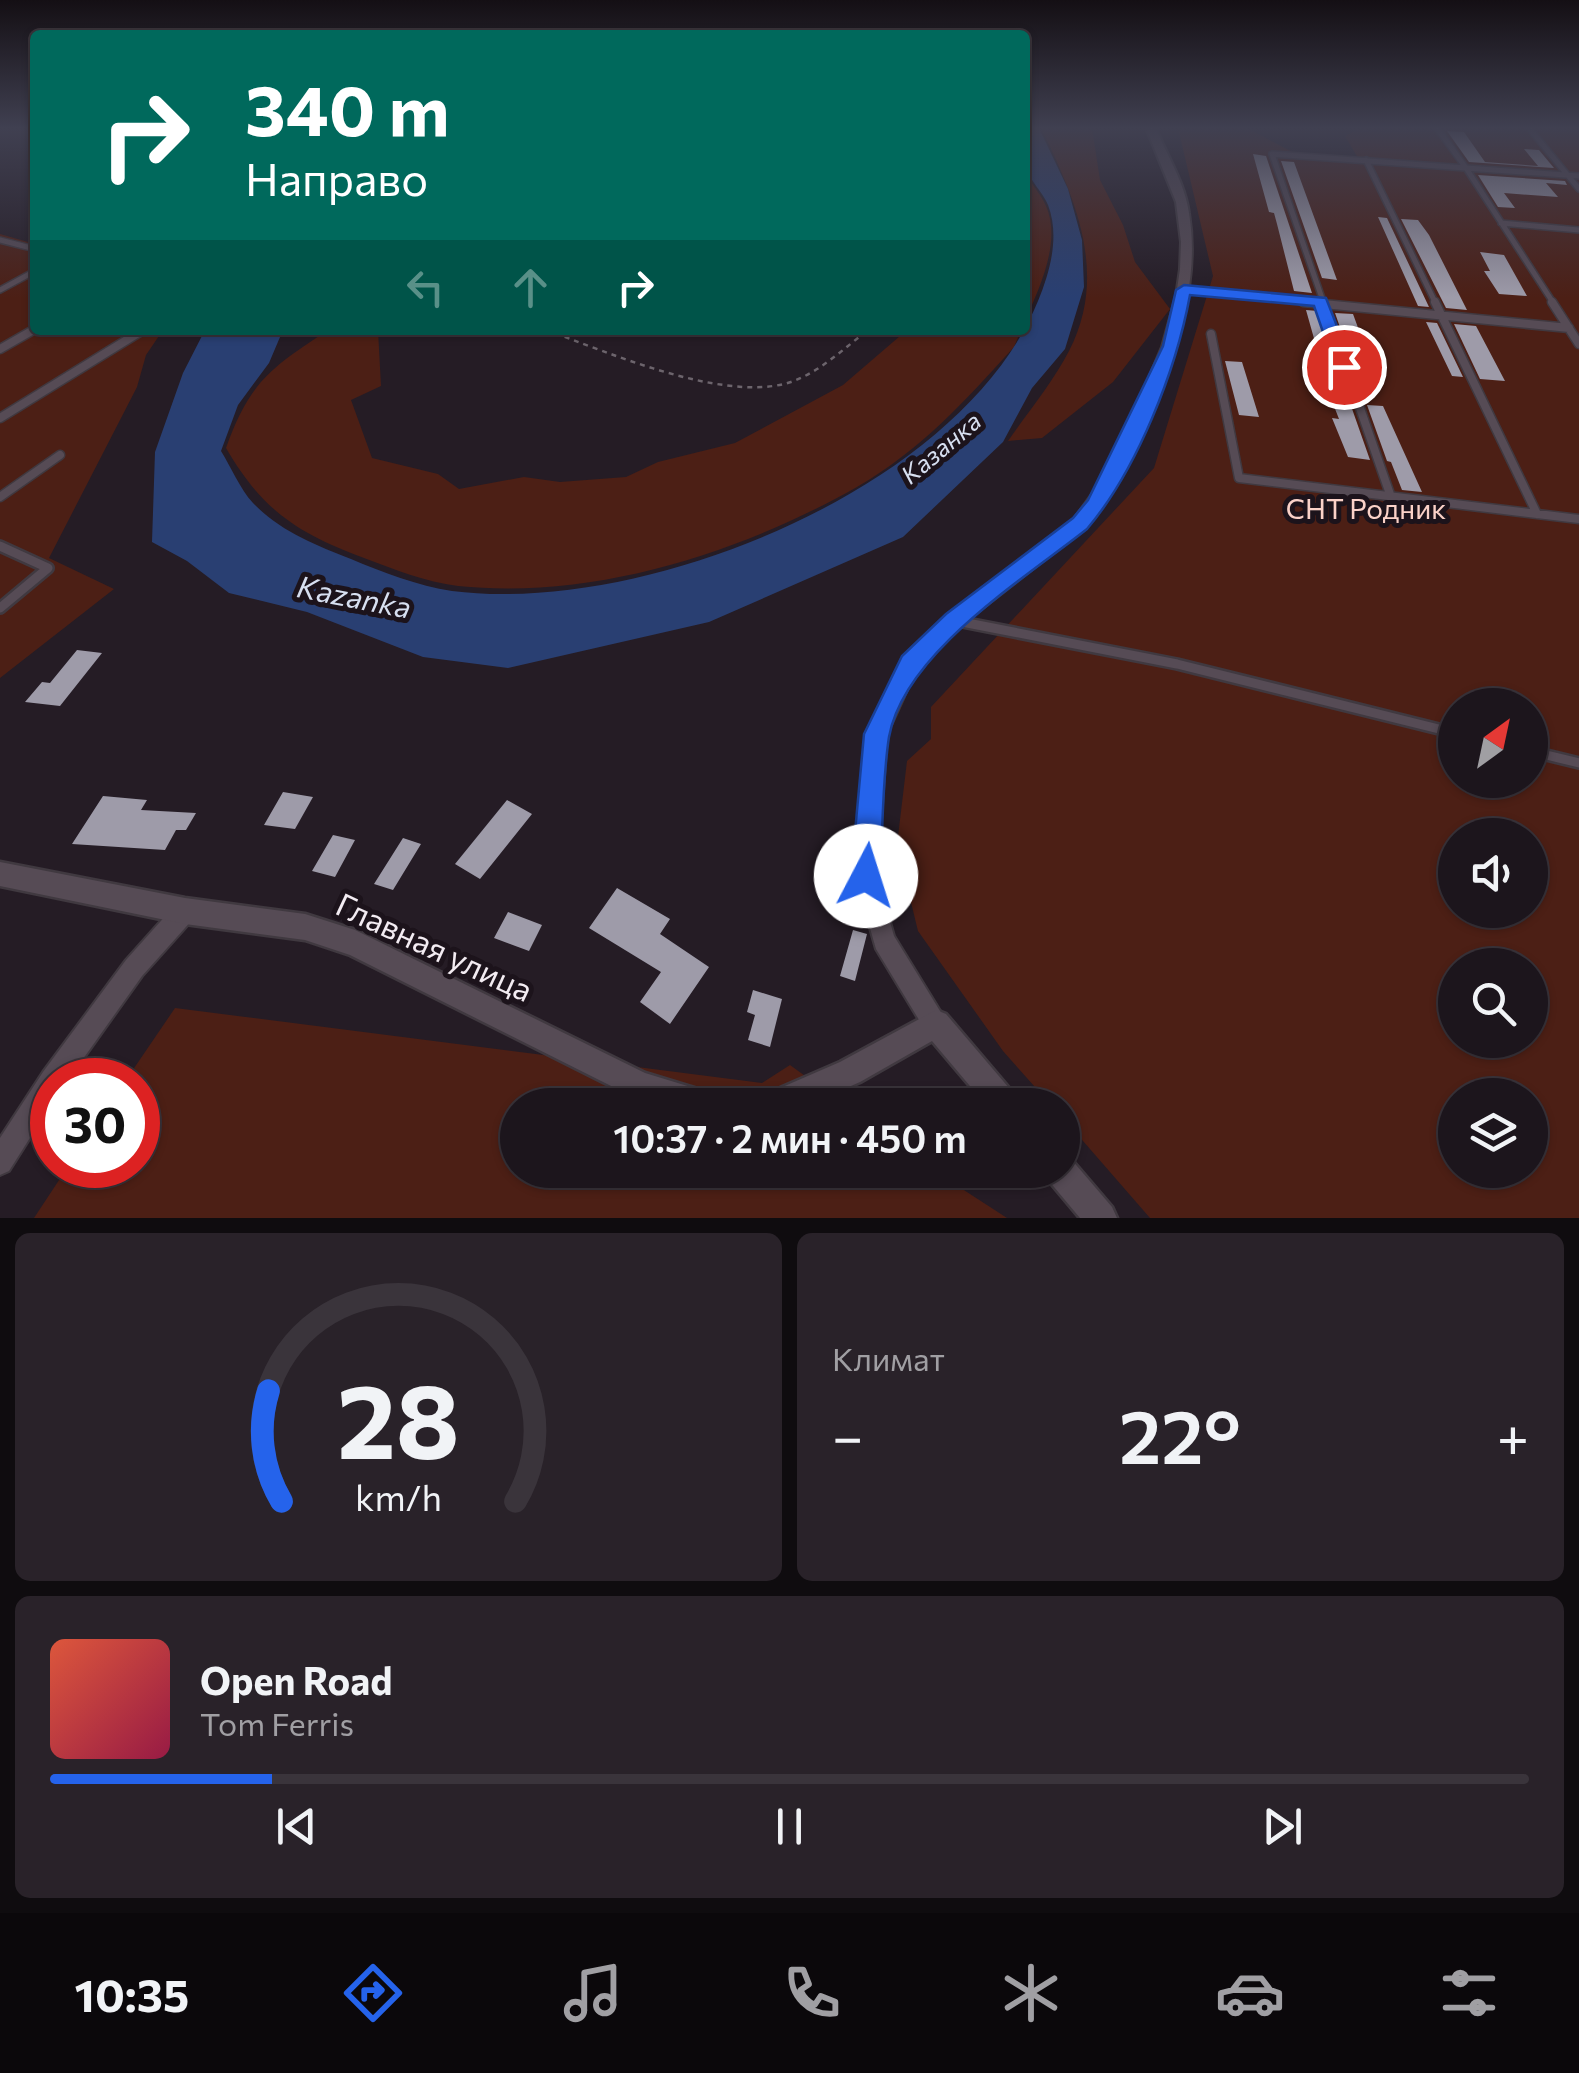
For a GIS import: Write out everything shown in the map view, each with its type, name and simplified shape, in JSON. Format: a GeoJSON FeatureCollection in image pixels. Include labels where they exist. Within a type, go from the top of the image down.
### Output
{"type":"FeatureCollection","features":[{"type":"Feature","properties":{"kind":"street"},"geometry":{"type":"LineString","coordinates":[[991,1088],[936,1024],[884,941],[866,876],[877,734],[910,663],[954,620],[1080,523],[1096,505],[1120,463],[1172,346],[1184,290],[1188,266],[1178,185]]}},
{"type":"Feature","properties":{"kind":"street","name":"Главная улица"},"geometry":{"type":"LineString","coordinates":[[0,874],[185,910],[305,927],[355,943],[648,1088]]}},
{"type":"Feature","properties":{"kind":"street"},"geometry":{"type":"LineString","coordinates":[[69,1058],[134,968],[185,910]]}},
{"type":"Feature","properties":{"kind":"street"},"geometry":{"type":"LineString","coordinates":[[813,1088],[936,1024]]}},
{"type":"Feature","properties":{"kind":"street"},"geometry":{"type":"LineString","coordinates":[[0,1162],[30,1116]]}},
{"type":"Feature","properties":{"kind":"street"},"geometry":{"type":"LineString","coordinates":[[1075,1188],[1101,1218]]}},
{"type":"Feature","properties":{"kind":"lane"},"geometry":{"type":"LineString","coordinates":[[1282,185],[1391,497]]}},
{"type":"Feature","properties":{"kind":"lane"},"geometry":{"type":"LineString","coordinates":[[1378,185],[1537,514]]}},
{"type":"Feature","properties":{"kind":"lane"},"geometry":{"type":"LineString","coordinates":[[1477,185],[1579,344]]}},
{"type":"Feature","properties":{"kind":"lane"},"geometry":{"type":"LineString","coordinates":[[1501,223],[1579,230]]}},
{"type":"Feature","properties":{"kind":"lane"},"geometry":{"type":"LineString","coordinates":[[0,240],[30,248]]}},
{"type":"Feature","properties":{"kind":"lane"},"geometry":{"type":"LineString","coordinates":[[0,290],[30,274]]}},
{"type":"Feature","properties":{"kind":"lane"},"geometry":{"type":"LineString","coordinates":[[1184,290],[1569,328]]}},
{"type":"Feature","properties":{"kind":"lane"},"geometry":{"type":"LineString","coordinates":[[0,349],[30,332]]}},
{"type":"Feature","properties":{"kind":"lane"},"geometry":{"type":"LineString","coordinates":[[1211,334],[1239,478],[1579,519]]}},
{"type":"Feature","properties":{"kind":"lane"},"geometry":{"type":"LineString","coordinates":[[0,418],[134,335]]}},
{"type":"Feature","properties":{"kind":"lane"},"geometry":{"type":"LineString","coordinates":[[0,497],[60,455]]}},
{"type":"Feature","properties":{"kind":"lane"},"geometry":{"type":"LineString","coordinates":[[0,546],[48,568],[0,608]]}},
{"type":"Feature","properties":{"kind":"lane"},"geometry":{"type":"LineString","coordinates":[[954,620],[1177,664],[1438,729]]}},
{"type":"Feature","properties":{"kind":"lane"},"geometry":{"type":"LineString","coordinates":[[1548,755],[1579,763]]}},
{"type":"Feature","properties":{"kind":"path"},"geometry":{"type":"LineString","coordinates":[[560,335],[641,364],[753,387],[784,384],[815,369],[861,335]]}},
{"type":"Feature","properties":{"kind":"green space"},"geometry":{"type":"Polygon","coordinates":[[[1030,185],[1046,206],[1051,234],[1047,265],[1030,309],[1030,185]]]}},
{"type":"Feature","properties":{"kind":"green space"},"geometry":{"type":"Polygon","coordinates":[[[1066,185],[1102,185],[1123,225],[1135,262],[1170,309],[1113,382],[1042,438],[1008,441],[1069,351],[1081,322],[1087,265],[1066,185]]]}},
{"type":"Feature","properties":{"kind":"green space","name":"СНТ Родник"},"geometry":{"type":"Polygon","coordinates":[[[1191,185],[1579,185],[1579,1218],[1150,1218],[1080,1138],[1080,1088],[1036,1088],[1003,1051],[918,931],[897,845],[907,761],[931,739],[931,707],[1154,468],[1213,276],[1191,185]]]}},
{"type":"Feature","properties":{"kind":"green space"},"geometry":{"type":"Polygon","coordinates":[[[0,234],[30,243],[30,335],[160,335],[146,355],[137,387],[49,558],[114,589],[0,678],[0,234]]]}},
{"type":"Feature","properties":{"kind":"green space"},"geometry":{"type":"Polygon","coordinates":[[[321,335],[378,335],[381,386],[351,400],[372,458],[438,474],[459,489],[524,477],[560,482],[626,477],[658,462],[735,443],[843,385],[900,336],[1019,335],[1014,347],[922,441],[880,473],[812,511],[715,551],[664,566],[561,586],[509,588],[434,581],[340,549],[300,529],[253,488],[226,448],[254,391],[291,355],[321,335]]]}},
{"type":"Feature","properties":{"kind":"green space"},"geometry":{"type":"Polygon","coordinates":[[[175,1008],[762,1083],[790,1065],[822,1088],[500,1088],[500,1188],[961,1188],[1007,1218],[34,1218],[54,1188],[160,1188],[160,1058],[141,1058],[175,1008]]]}},
{"type":"Feature","properties":{"kind":"water"},"geometry":{"type":"Polygon","coordinates":[[[1036,185],[1066,185],[1068,189],[1082,240],[1084,287],[1065,349],[1032,388],[1003,442],[903,537],[709,622],[508,668],[423,657],[307,612],[229,593],[187,561],[152,542],[155,452],[183,373],[202,335],[281,335],[269,363],[238,405],[221,451],[248,497],[263,513],[299,536],[400,578],[452,591],[529,593],[614,583],[702,560],[789,526],[870,482],[942,429],[999,368],[1018,335],[1030,335],[1030,315],[1052,254],[1052,217],[1036,185]]]}},
{"type":"Feature","properties":{"kind":"building"},"geometry":{"type":"Polygon","coordinates":[[[1262,185],[1276,185],[1312,293],[1294,291],[1274,213],[1269,212],[1262,185]]]}},
{"type":"Feature","properties":{"kind":"building"},"geometry":{"type":"Polygon","coordinates":[[[1289,185],[1302,185],[1337,280],[1322,278],[1289,185]]]}},
{"type":"Feature","properties":{"kind":"building"},"geometry":{"type":"Polygon","coordinates":[[[1484,185],[1548,185],[1558,197],[1504,193],[1515,208],[1498,207],[1484,185]]]}},
{"type":"Feature","properties":{"kind":"building"},"geometry":{"type":"Polygon","coordinates":[[[1378,217],[1387,218],[1429,307],[1418,306],[1378,217]]]}},
{"type":"Feature","properties":{"kind":"building"},"geometry":{"type":"Polygon","coordinates":[[[1401,219],[1418,220],[1429,235],[1467,310],[1446,308],[1401,219]]]}},
{"type":"Feature","properties":{"kind":"building"},"geometry":{"type":"Polygon","coordinates":[[[1480,252],[1504,255],[1527,296],[1499,294],[1484,271],[1490,271],[1480,252]]]}},
{"type":"Feature","properties":{"kind":"building"},"geometry":{"type":"Polygon","coordinates":[[[1306,310],[1318,311],[1338,368],[1322,367],[1306,310]]]}},
{"type":"Feature","properties":{"kind":"building"},"geometry":{"type":"Polygon","coordinates":[[[1335,313],[1353,314],[1371,363],[1365,362],[1369,372],[1355,370],[1335,313]]]}},
{"type":"Feature","properties":{"kind":"building"},"geometry":{"type":"Polygon","coordinates":[[[1426,322],[1437,323],[1463,377],[1452,376],[1426,322]]]}},
{"type":"Feature","properties":{"kind":"building"},"geometry":{"type":"Polygon","coordinates":[[[1454,324],[1476,326],[1505,381],[1480,379],[1454,324]]]}},
{"type":"Feature","properties":{"kind":"building"},"geometry":{"type":"Polygon","coordinates":[[[1225,361],[1242,362],[1259,417],[1239,415],[1225,361]]]}},
{"type":"Feature","properties":{"kind":"building"},"geometry":{"type":"Polygon","coordinates":[[[1332,401],[1350,403],[1370,460],[1348,457],[1332,418],[1339,419],[1332,401]]]}},
{"type":"Feature","properties":{"kind":"building"},"geometry":{"type":"Polygon","coordinates":[[[1367,405],[1383,406],[1422,492],[1402,490],[1367,405]]]}},
{"type":"Feature","properties":{"kind":"building"},"geometry":{"type":"Polygon","coordinates":[[[77,650],[102,653],[60,706],[25,702],[42,682],[50,683],[77,650]]]}},
{"type":"Feature","properties":{"kind":"building"},"geometry":{"type":"Polygon","coordinates":[[[283,792],[313,797],[295,829],[264,825],[283,792]]]}},
{"type":"Feature","properties":{"kind":"building"},"geometry":{"type":"Polygon","coordinates":[[[103,796],[147,800],[141,810],[196,813],[186,830],[176,830],[165,850],[72,844],[103,796]]]}},
{"type":"Feature","properties":{"kind":"building"},"geometry":{"type":"Polygon","coordinates":[[[507,800],[532,814],[480,879],[455,864],[507,800]]]}},
{"type":"Feature","properties":{"kind":"building"},"geometry":{"type":"Polygon","coordinates":[[[333,835],[355,840],[335,877],[312,871],[333,835]]]}},
{"type":"Feature","properties":{"kind":"building"},"geometry":{"type":"Polygon","coordinates":[[[403,838],[421,844],[393,890],[374,884],[403,838]]]}},
{"type":"Feature","properties":{"kind":"building"},"geometry":{"type":"Polygon","coordinates":[[[617,888],[670,919],[660,934],[709,967],[670,1024],[640,1002],[661,972],[589,928],[617,888]]]}},
{"type":"Feature","properties":{"kind":"building"},"geometry":{"type":"Polygon","coordinates":[[[508,912],[542,925],[529,951],[494,938],[508,912]]]}},
{"type":"Feature","properties":{"kind":"building"},"geometry":{"type":"Polygon","coordinates":[[[853,930],[867,934],[855,981],[840,976],[853,930]]]}},
{"type":"Feature","properties":{"kind":"building"},"geometry":{"type":"Polygon","coordinates":[[[753,990],[782,999],[770,1047],[748,1040],[755,1015],[747,1012],[753,990]]]}},
{"type":"Feature","properties":{"kind":"route"},"geometry":{"type":"LineString","coordinates":[[866,876],[877,734],[910,663],[954,620],[1080,523],[1096,505],[1120,463],[1172,346],[1184,290],[1320,302],[1344,367]]}},
{"type":"Feature","properties":{"kind":"water label","name":"Казанка"},"geometry":{"type":"Point","coordinates":[941,448]}},
{"type":"Feature","properties":{"kind":"water label","name":"Kazanka"},"geometry":{"type":"Point","coordinates":[354,598]}}]}
